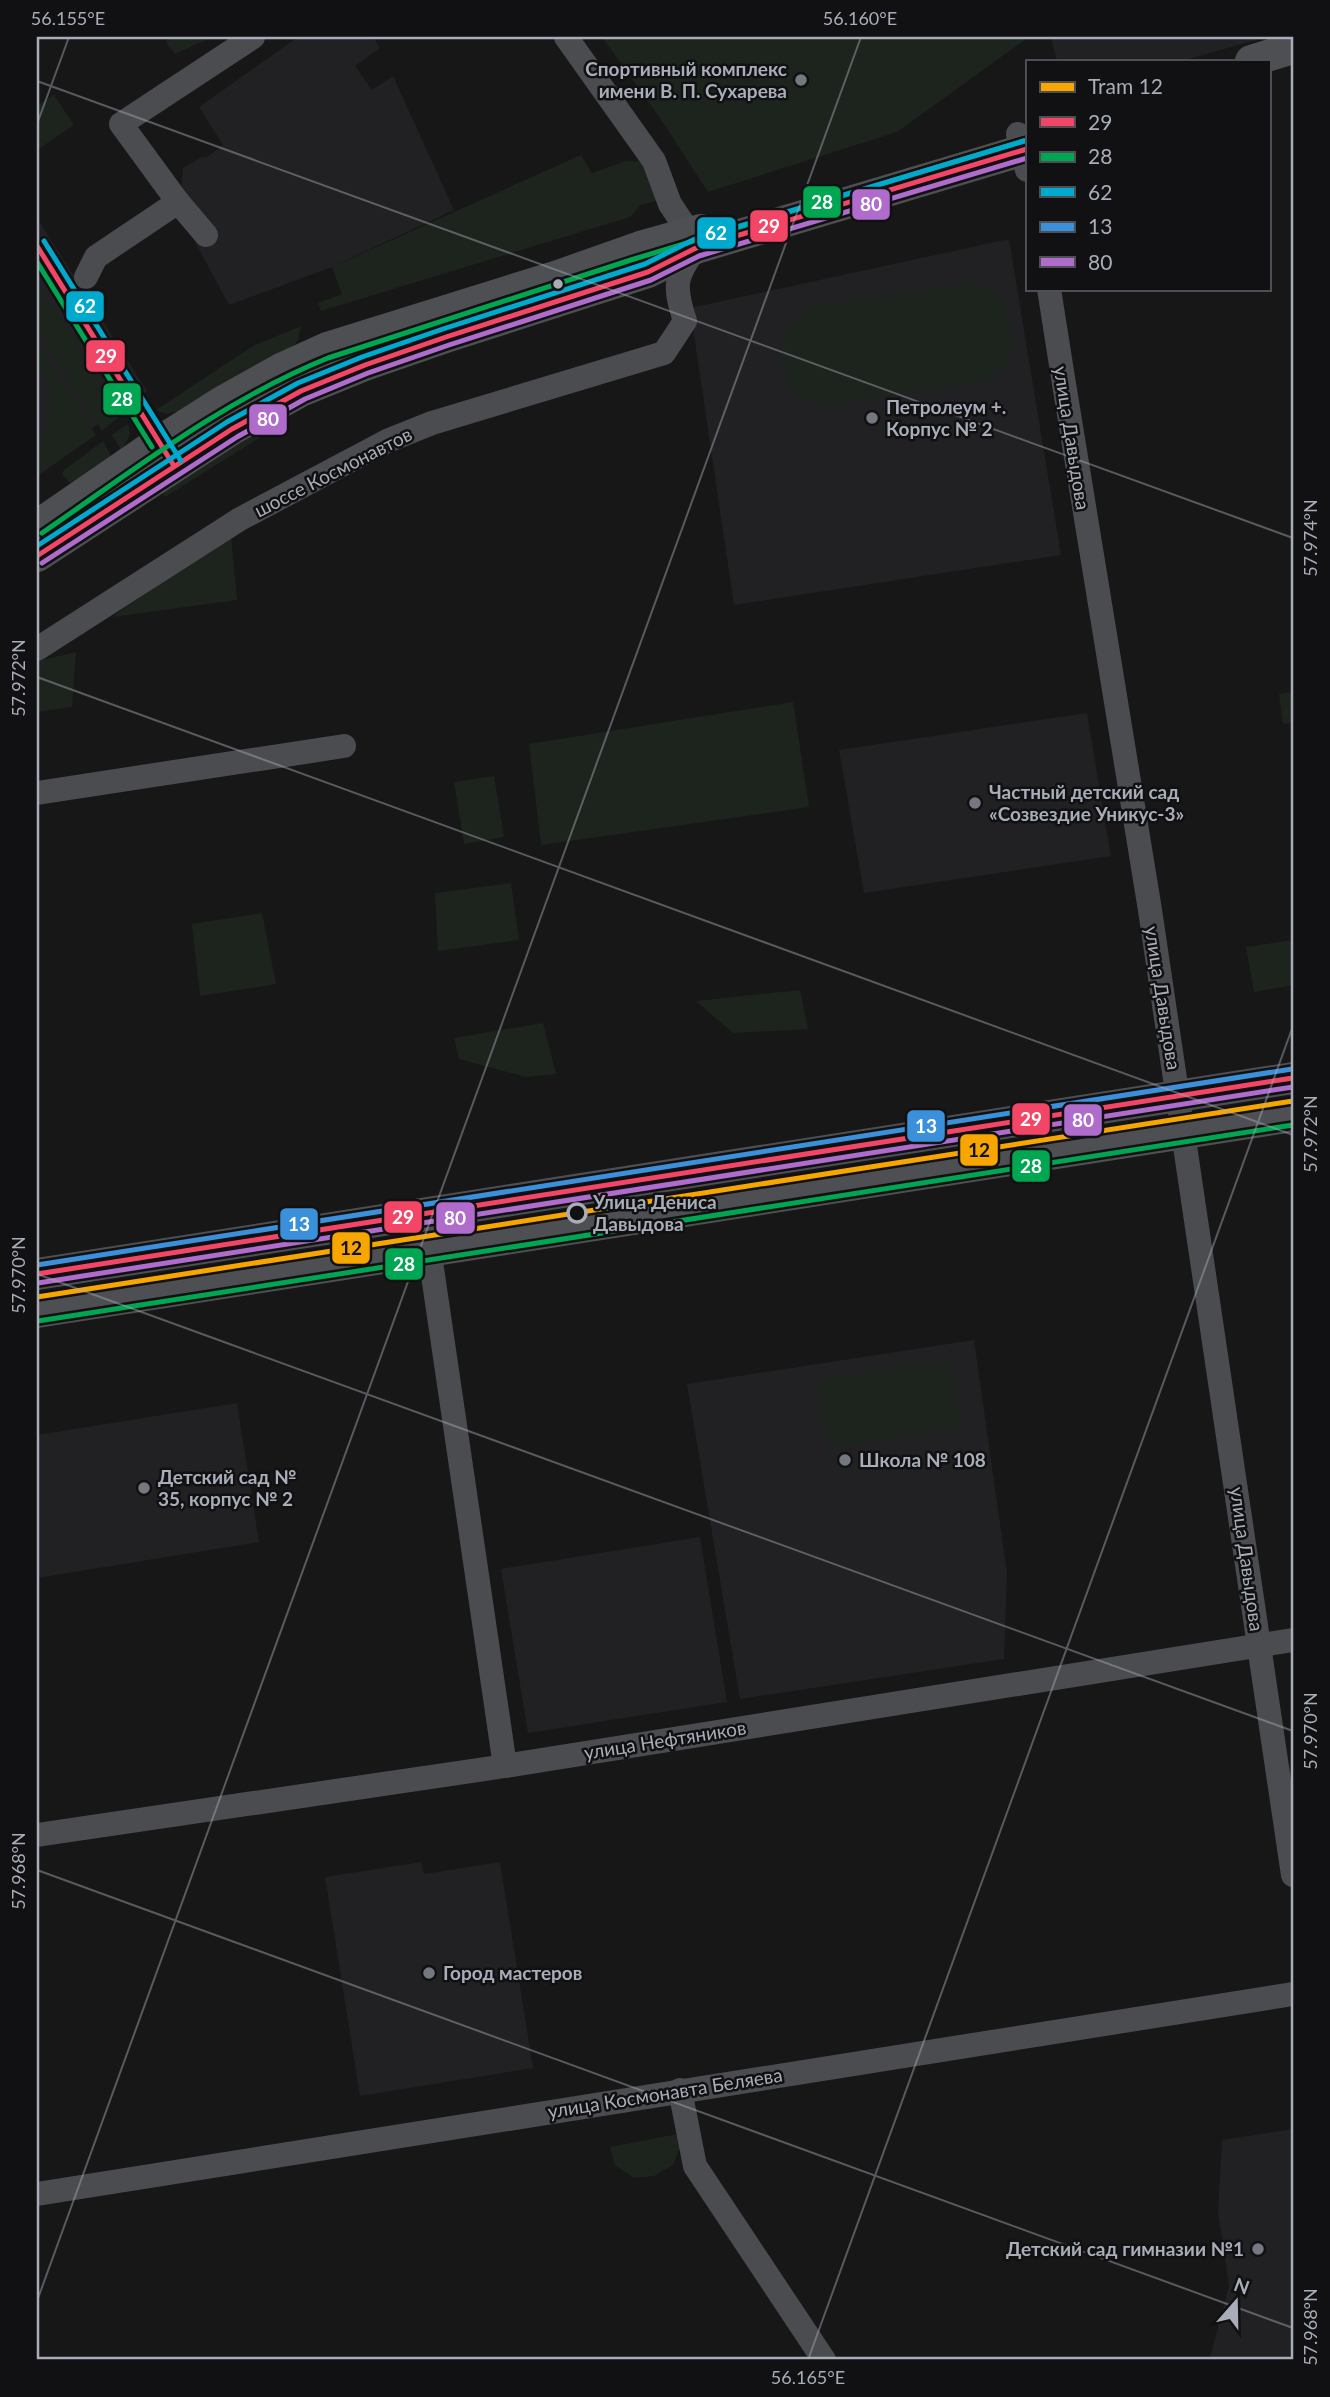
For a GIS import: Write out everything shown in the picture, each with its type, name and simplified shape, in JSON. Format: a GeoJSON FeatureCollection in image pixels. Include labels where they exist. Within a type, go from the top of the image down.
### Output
{"type":"FeatureCollection","features":[{"type":"Feature","properties":{"kind":"main road"},"geometry":{"type":"LineString","coordinates":[[1254,60],[1293,48]]}},
{"type":"Feature","properties":{"kind":"main road"},"geometry":{"type":"LineString","coordinates":[[1270,74],[1293,67]]}},
{"type":"Feature","properties":{"kind":"main road"},"geometry":{"type":"LineString","coordinates":[[37,526],[222,402],[283,368],[327,348],[519,289],[640,247],[693,241],[1025,147]]}},
{"type":"Feature","properties":{"kind":"main road"},"geometry":{"type":"LineString","coordinates":[[37,556],[232,429],[301,391],[446,337],[648,272],[693,241]]}},
{"type":"Feature","properties":{"kind":"main road"},"geometry":{"type":"LineString","coordinates":[[37,1275],[1293,1078]]}},
{"type":"Feature","properties":{"kind":"main road"},"geometry":{"type":"LineString","coordinates":[[37,1312],[1293,1116]]}},
{"type":"Feature","properties":{"kind":"street"},"geometry":{"type":"LineString","coordinates":[[206,234],[178,202],[121,124],[253,37]]}},
{"type":"Feature","properties":{"kind":"street"},"geometry":{"type":"LineString","coordinates":[[566,37],[654,160],[670,204],[693,241]]}},
{"type":"Feature","properties":{"kind":"street"},"geometry":{"type":"LineString","coordinates":[[86,277],[96,257],[178,202]]}},
{"type":"Feature","properties":{"kind":"street","name":"шоссе Космонавтов"},"geometry":{"type":"LineString","coordinates":[[37,649],[240,519],[387,441],[432,423],[664,353],[685,321],[677,293],[682,267],[693,241]]}},
{"type":"Feature","properties":{"kind":"street","name":"улица Давыдова"},"geometry":{"type":"LineString","coordinates":[[1049,290],[1184,1133],[1293,1875]]}},
{"type":"Feature","properties":{"kind":"street"},"geometry":{"type":"LineString","coordinates":[[37,793],[344,746]]}},
{"type":"Feature","properties":{"kind":"street"},"geometry":{"type":"LineString","coordinates":[[424,1214],[505,1766]]}},
{"type":"Feature","properties":{"kind":"street","name":"улица Нефтяников"},"geometry":{"type":"LineString","coordinates":[[37,1835],[505,1766],[1293,1640]]}},
{"type":"Feature","properties":{"kind":"street","name":"улица Космонавта Беляева"},"geometry":{"type":"LineString","coordinates":[[39,2190],[956,2049],[1293,1994]]}},
{"type":"Feature","properties":{"kind":"street"},"geometry":{"type":"LineString","coordinates":[[680,2090],[695,2166],[824,2360]]}},
{"type":"Feature","properties":{"kind":"shaded area"},"geometry":{"type":"Polygon","coordinates":[[[168,37],[212,37],[175,54],[166,42],[168,37]]]}},
{"type":"Feature","properties":{"kind":"shaded area"},"geometry":{"type":"Polygon","coordinates":[[[298,37],[373,37],[380,48],[355,66],[372,90],[393,76],[454,210],[332,267],[229,305],[179,212],[183,168],[207,157],[223,145],[199,107],[298,37]]]}},
{"type":"Feature","properties":{"kind":"shaded area","name":"Спортивный комплекс имени В. П. Сухарева"},"geometry":{"type":"Polygon","coordinates":[[[602,37],[1026,39],[897,132],[708,192],[662,121],[602,37]]]}},
{"type":"Feature","properties":{"kind":"shaded area"},"geometry":{"type":"Polygon","coordinates":[[[1051,37],[1267,37],[1185,60],[1057,60],[1051,37]]]}},
{"type":"Feature","properties":{"kind":"shaded area"},"geometry":{"type":"Polygon","coordinates":[[[54,95],[74,125],[37,150],[37,106],[54,95]]]}},
{"type":"Feature","properties":{"kind":"shaded area"},"geometry":{"type":"Polygon","coordinates":[[[581,155],[592,173],[626,161],[647,162],[656,201],[641,205],[630,217],[321,311],[318,303],[342,294],[332,267],[581,155]]]}},
{"type":"Feature","properties":{"kind":"shaded area"},"geometry":{"type":"Polygon","coordinates":[[[37,218],[147,391],[37,465],[37,218]]]}},
{"type":"Feature","properties":{"kind":"shaded area","name":"Петролеум +. Корпус № 2"},"geometry":{"type":"Polygon","coordinates":[[[1009,239],[1061,555],[734,605],[690,308],[1009,239]]]}},
{"type":"Feature","properties":{"kind":"shaded area"},"geometry":{"type":"Polygon","coordinates":[[[37,283],[113,396],[120,416],[102,431],[37,331],[37,283]]]}},
{"type":"Feature","properties":{"kind":"shaded area"},"geometry":{"type":"Polygon","coordinates":[[[972,283],[1000,293],[1012,332],[1010,359],[988,381],[826,406],[794,394],[781,363],[784,330],[810,308],[972,283]]]}},
{"type":"Feature","properties":{"kind":"shaded area"},"geometry":{"type":"Polygon","coordinates":[[[301,326],[298,340],[289,351],[230,380],[178,411],[166,414],[156,410],[253,346],[301,326]]]}},
{"type":"Feature","properties":{"kind":"shaded area"},"geometry":{"type":"Polygon","coordinates":[[[37,342],[96,435],[37,476],[37,443],[48,425],[51,403],[50,387],[37,366],[37,342]]]}},
{"type":"Feature","properties":{"kind":"shaded area"},"geometry":{"type":"Polygon","coordinates":[[[128,424],[130,434],[122,451],[112,435],[128,424]]]}},
{"type":"Feature","properties":{"kind":"shaded area"},"geometry":{"type":"Polygon","coordinates":[[[262,429],[264,435],[165,497],[161,490],[262,429]]]}},
{"type":"Feature","properties":{"kind":"shaded area"},"geometry":{"type":"Polygon","coordinates":[[[103,441],[113,460],[70,483],[62,474],[63,471],[103,441]]]}},
{"type":"Feature","properties":{"kind":"shaded area"},"geometry":{"type":"Polygon","coordinates":[[[231,535],[237,600],[112,617],[231,535]]]}},
{"type":"Feature","properties":{"kind":"shaded area"},"geometry":{"type":"Polygon","coordinates":[[[76,652],[72,707],[37,712],[37,661],[76,652]]]}},
{"type":"Feature","properties":{"kind":"shaded area"},"geometry":{"type":"Polygon","coordinates":[[[1293,692],[1293,723],[1283,724],[1279,694],[1293,692]]]}},
{"type":"Feature","properties":{"kind":"shaded area"},"geometry":{"type":"Polygon","coordinates":[[[793,702],[809,807],[541,845],[529,744],[793,702]]]}},
{"type":"Feature","properties":{"kind":"shaded area","name":"Частный детский сад «Созвездие Уникус-3»"},"geometry":{"type":"Polygon","coordinates":[[[1087,713],[1111,856],[864,893],[839,750],[1087,713]]]}},
{"type":"Feature","properties":{"kind":"shaded area"},"geometry":{"type":"Polygon","coordinates":[[[494,776],[504,837],[464,844],[454,782],[494,776]]]}},
{"type":"Feature","properties":{"kind":"shaded area"},"geometry":{"type":"Polygon","coordinates":[[[511,883],[519,940],[438,951],[435,893],[511,883]]]}},
{"type":"Feature","properties":{"kind":"shaded area"},"geometry":{"type":"Polygon","coordinates":[[[262,913],[276,984],[200,996],[192,924],[262,913]]]}},
{"type":"Feature","properties":{"kind":"shaded area"},"geometry":{"type":"Polygon","coordinates":[[[1293,940],[1293,985],[1254,992],[1246,947],[1293,940]]]}},
{"type":"Feature","properties":{"kind":"shaded area"},"geometry":{"type":"Polygon","coordinates":[[[800,990],[808,1029],[733,1033],[696,1001],[800,990]]]}},
{"type":"Feature","properties":{"kind":"shaded area"},"geometry":{"type":"Polygon","coordinates":[[[543,1023],[556,1074],[526,1077],[459,1059],[454,1038],[543,1023]]]}},
{"type":"Feature","properties":{"kind":"shaded area","name":"Школа № 108"},"geometry":{"type":"Polygon","coordinates":[[[974,1340],[1007,1573],[1004,1659],[740,1699],[687,1384],[974,1340]]]}},
{"type":"Feature","properties":{"kind":"shaded area"},"geometry":{"type":"Polygon","coordinates":[[[950,1361],[960,1428],[828,1448],[818,1381],[950,1361]]]}},
{"type":"Feature","properties":{"kind":"shaded area","name":"Детский сад № 35, корпус № 2"},"geometry":{"type":"Polygon","coordinates":[[[237,1403],[259,1542],[37,1578],[37,1435],[237,1403]]]}},
{"type":"Feature","properties":{"kind":"shaded area"},"geometry":{"type":"Polygon","coordinates":[[[700,1537],[727,1702],[528,1733],[501,1569],[700,1537]]]}},
{"type":"Feature","properties":{"kind":"shaded area","name":"Город мастеров"},"geometry":{"type":"Polygon","coordinates":[[[421,1862],[424,1874],[500,1862],[533,2068],[360,2096],[325,1877],[421,1862]]]}},
{"type":"Feature","properties":{"kind":"shaded area","name":"Детский сад гимназии №1"},"geometry":{"type":"Polygon","coordinates":[[[1293,2129],[1293,2360],[1211,2360],[1229,2286],[1218,2212],[1222,2140],[1293,2129]]]}},
{"type":"Feature","properties":{"kind":"shaded area"},"geometry":{"type":"Polygon","coordinates":[[[678,2134],[682,2142],[673,2165],[654,2176],[634,2178],[615,2165],[610,2147],[678,2134]]]}},
{"type":"Feature","properties":{"kind":"tram line","name":"12"},"geometry":{"type":"LineString","coordinates":[[37,1297],[1293,1101]]}},
{"type":"Feature","properties":{"kind":"transit line","name":"28"},"geometry":{"type":"LineString","coordinates":[[42,533],[216,415],[252,394],[328,358],[634,259],[1026,140]]}},
{"type":"Feature","properties":{"kind":"transit line","name":"62"},"geometry":{"type":"LineString","coordinates":[[37,546],[227,422],[298,383],[443,329],[645,264],[693,240],[1024,141]]}},
{"type":"Feature","properties":{"kind":"transit line","name":"29"},"geometry":{"type":"LineString","coordinates":[[37,556],[232,429],[301,391],[446,337],[648,272],[696,248],[1026,149]]}},
{"type":"Feature","properties":{"kind":"transit line","name":"80"},"geometry":{"type":"LineString","coordinates":[[42,563],[237,437],[305,399],[368,373],[651,280],[699,256],[1026,158]]}},
{"type":"Feature","properties":{"kind":"transit line","name":"62"},"geometry":{"type":"LineString","coordinates":[[44,241],[181,461]]}},
{"type":"Feature","properties":{"kind":"transit line","name":"29"},"geometry":{"type":"LineString","coordinates":[[37,246],[174,466]]}},
{"type":"Feature","properties":{"kind":"transit line","name":"28"},"geometry":{"type":"LineString","coordinates":[[37,262],[152,447]]}},
{"type":"Feature","properties":{"kind":"transit line","name":"13"},"geometry":{"type":"LineString","coordinates":[[37,1265],[1292,1069]]}},
{"type":"Feature","properties":{"kind":"transit line","name":"29"},"geometry":{"type":"LineString","coordinates":[[37,1274],[1293,1078]]}},
{"type":"Feature","properties":{"kind":"transit line","name":"80"},"geometry":{"type":"LineString","coordinates":[[38,1283],[1293,1087]]}},
{"type":"Feature","properties":{"kind":"transit line","name":"28"},"geometry":{"type":"LineString","coordinates":[[38,1321],[1293,1125]]}},
{"type":"Feature","properties":{"kind":"place","name":"Спортивный комплекс имени В. П. Сухарева"},"geometry":{"type":"Point","coordinates":[801,80]}},
{"type":"Feature","properties":{"kind":"place","name":"Петролеум +. Корпус № 2"},"geometry":{"type":"Point","coordinates":[872,418]}},
{"type":"Feature","properties":{"kind":"place","name":"Частный детский сад «Созвездие Уникус-3»"},"geometry":{"type":"Point","coordinates":[975,803]}},
{"type":"Feature","properties":{"kind":"place","name":"Улица Дениса Давыдова"},"geometry":{"type":"Point","coordinates":[577,1213]}},
{"type":"Feature","properties":{"kind":"place","name":"Школа № 108"},"geometry":{"type":"Point","coordinates":[845,1460]}},
{"type":"Feature","properties":{"kind":"place","name":"Детский сад № 35, корпус № 2"},"geometry":{"type":"Point","coordinates":[144,1488]}},
{"type":"Feature","properties":{"kind":"place","name":"Город мастеров"},"geometry":{"type":"Point","coordinates":[429,1973]}},
{"type":"Feature","properties":{"kind":"place","name":"Детский сад гимназии №1"},"geometry":{"type":"Point","coordinates":[1258,2249]}}]}
